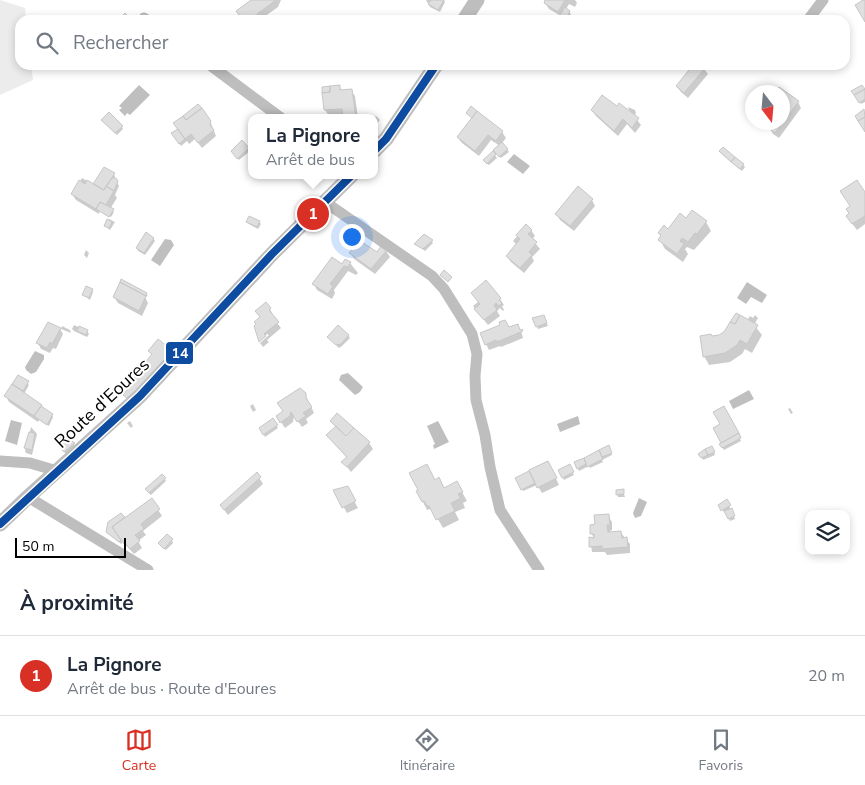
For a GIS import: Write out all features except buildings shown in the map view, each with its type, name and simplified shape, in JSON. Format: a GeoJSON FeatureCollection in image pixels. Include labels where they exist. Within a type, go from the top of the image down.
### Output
{"type":"FeatureCollection","features":[{"type":"Feature","properties":{"kind":"street"},"geometry":{"type":"LineString","coordinates":[[467,15],[477,0]]}},
{"type":"Feature","properties":{"kind":"street"},"geometry":{"type":"LineString","coordinates":[[812,15],[823,0]]}},
{"type":"Feature","properties":{"kind":"street"},"geometry":{"type":"LineString","coordinates":[[217,70],[276,114]]}},
{"type":"Feature","properties":{"kind":"street"},"geometry":{"type":"LineString","coordinates":[[378,147],[386,139],[433,70]]}},
{"type":"Feature","properties":{"kind":"street","name":"Route d'Eoures"},"geometry":{"type":"LineString","coordinates":[[0,524],[140,396],[272,254],[348,179]]}},
{"type":"Feature","properties":{"kind":"street"},"geometry":{"type":"LineString","coordinates":[[325,202],[432,276],[444,289],[472,334],[477,354],[475,376],[476,400],[500,510],[539,570]]}},
{"type":"Feature","properties":{"kind":"street"},"geometry":{"type":"LineString","coordinates":[[0,461],[30,463],[57,471]]}},
{"type":"Feature","properties":{"kind":"street"},"geometry":{"type":"LineString","coordinates":[[28,497],[148,570]]}},
{"type":"Feature","properties":{"kind":"shaded area"},"geometry":{"type":"Polygon","coordinates":[[[0,0],[25,8],[26,15],[15,15],[15,70],[32,70],[33,80],[0,95],[0,0]]]}},
{"type":"Feature","properties":{"kind":"shaded area"},"geometry":{"type":"Polygon","coordinates":[[[139,85],[150,95],[130,115],[127,113],[125,116],[119,110],[122,108],[119,106],[139,85]]]}},
{"type":"Feature","properties":{"kind":"shaded area"},"geometry":{"type":"Polygon","coordinates":[[[514,154],[530,166],[523,174],[507,162],[514,154]]]}},
{"type":"Feature","properties":{"kind":"shaded area"},"geometry":{"type":"Polygon","coordinates":[[[165,239],[171,240],[174,245],[160,266],[151,260],[165,239]]]}},
{"type":"Feature","properties":{"kind":"shaded area"},"geometry":{"type":"Polygon","coordinates":[[[747,282],[767,295],[762,303],[751,297],[746,304],[737,298],[747,282]]]}},
{"type":"Feature","properties":{"kind":"shaded area"},"geometry":{"type":"Polygon","coordinates":[[[35,351],[44,355],[44,359],[36,372],[31,374],[25,367],[35,351]]]}},
{"type":"Feature","properties":{"kind":"shaded area"},"geometry":{"type":"Polygon","coordinates":[[[348,373],[363,387],[355,395],[339,380],[341,375],[348,373]]]}},
{"type":"Feature","properties":{"kind":"shaded area"},"geometry":{"type":"Polygon","coordinates":[[[749,390],[754,399],[733,409],[729,401],[749,390]]]}},
{"type":"Feature","properties":{"kind":"shaded area"},"geometry":{"type":"Polygon","coordinates":[[[578,416],[580,424],[560,432],[557,424],[578,416]]]}},
{"type":"Feature","properties":{"kind":"shaded area"},"geometry":{"type":"Polygon","coordinates":[[[11,420],[22,423],[17,445],[5,441],[11,420]]]}},
{"type":"Feature","properties":{"kind":"shaded area"},"geometry":{"type":"Polygon","coordinates":[[[438,421],[449,442],[434,449],[433,445],[435,444],[427,426],[438,421]]]}},
{"type":"Feature","properties":{"kind":"shaded area"},"geometry":{"type":"Polygon","coordinates":[[[639,498],[647,502],[641,516],[635,518],[633,513],[639,498]]]}},
{"type":"Feature","properties":{"kind":"transit line","name":"14"},"geometry":{"type":"LineString","coordinates":[[378,147],[386,139],[433,70]]}},
{"type":"Feature","properties":{"kind":"transit line","name":"14"},"geometry":{"type":"LineString","coordinates":[[0,524],[140,396],[272,254],[348,179]]}},
{"type":"Feature","properties":{"kind":"place","name":"La Pignore"},"geometry":{"type":"Point","coordinates":[313,214]}}]}
